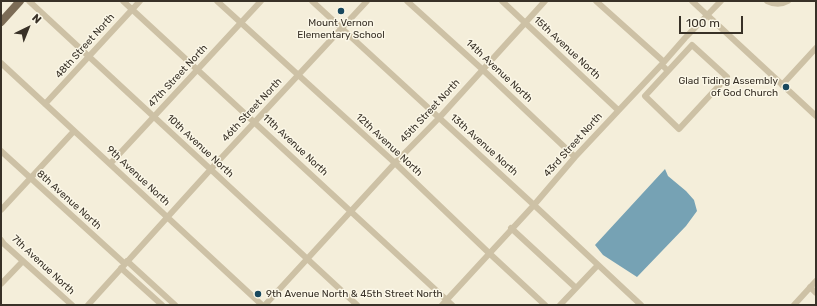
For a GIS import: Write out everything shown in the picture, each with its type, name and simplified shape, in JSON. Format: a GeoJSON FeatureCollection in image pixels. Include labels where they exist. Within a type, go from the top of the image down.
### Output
{"type":"FeatureCollection","features":[{"type":"Feature","properties":{"kind":"main road"},"geometry":{"type":"LineString","coordinates":[[1,22],[20,1]]}},
{"type":"Feature","properties":{"kind":"street","name":"10th Avenue North"},"geometry":{"type":"LineString","coordinates":[[29,1],[357,305]]}},
{"type":"Feature","properties":{"kind":"street","name":"11th Avenue North"},"geometry":{"type":"LineString","coordinates":[[123,1],[351,211],[444,303],[452,305]]}},
{"type":"Feature","properties":{"kind":"street","name":"48th Street North"},"geometry":{"type":"LineString","coordinates":[[45,104],[140,1]]}},
{"type":"Feature","properties":{"kind":"street","name":"12th Avenue North"},"geometry":{"type":"LineString","coordinates":[[217,1],[395,163],[545,305]]}},
{"type":"Feature","properties":{"kind":"street","name":"47th Street North"},"geometry":{"type":"LineString","coordinates":[[110,164],[260,1]]}},
{"type":"Feature","properties":{"kind":"street","name":"13th Avenue North"},"geometry":{"type":"LineString","coordinates":[[312,1],[641,305]]}},
{"type":"Feature","properties":{"kind":"street","name":"46th Street North"},"geometry":{"type":"LineString","coordinates":[[88,305],[211,169],[367,1]]}},
{"type":"Feature","properties":{"kind":"street","name":"14th Avenue North"},"geometry":{"type":"LineString","coordinates":[[407,1],[482,69],[575,157]]}},
{"type":"Feature","properties":{"kind":"street","name":"15th Avenue North"},"geometry":{"type":"LineString","coordinates":[[502,1],[618,110]]}},
{"type":"Feature","properties":{"kind":"street","name":"45th Street North"},"geometry":{"type":"LineString","coordinates":[[261,305],[307,259],[395,163],[439,118],[545,1]]}},
{"type":"Feature","properties":{"kind":"street"},"geometry":{"type":"LineString","coordinates":[[596,1],[663,64],[668,71]]}},
{"type":"Feature","properties":{"kind":"street"},"geometry":{"type":"LineString","coordinates":[[692,1],[816,116]]}},
{"type":"Feature","properties":{"kind":"street","name":"43rd Street North"},"geometry":{"type":"LineString","coordinates":[[444,303],[511,228],[534,205],[618,110],[721,1]]}},
{"type":"Feature","properties":{"kind":"street"},"geometry":{"type":"LineString","coordinates":[[767,1],[774,5],[784,4],[788,1]]}},
{"type":"Feature","properties":{"kind":"street"},"geometry":{"type":"LineString","coordinates":[[692,45],[727,77],[680,129],[645,96],[668,71],[692,45]]}},
{"type":"Feature","properties":{"kind":"street"},"geometry":{"type":"LineString","coordinates":[[782,85],[816,48]]}},
{"type":"Feature","properties":{"kind":"street","name":"9th Avenue North"},"geometry":{"type":"LineString","coordinates":[[1,63],[261,305]]}},
{"type":"Feature","properties":{"kind":"street"},"geometry":{"type":"LineString","coordinates":[[1,210],[74,131]]}},
{"type":"Feature","properties":{"kind":"street","name":"8th Avenue North"},"geometry":{"type":"LineString","coordinates":[[1,151],[124,264],[175,305]]}},
{"type":"Feature","properties":{"kind":"street"},"geometry":{"type":"LineString","coordinates":[[511,228],[576,288]]}},
{"type":"Feature","properties":{"kind":"street","name":"7th Avenue North"},"geometry":{"type":"LineString","coordinates":[[1,240],[72,305]]}},
{"type":"Feature","properties":{"kind":"street"},"geometry":{"type":"LineString","coordinates":[[1,284],[23,261]]}},
{"type":"Feature","properties":{"kind":"street","name":"8th Avenue North"},"geometry":{"type":"LineString","coordinates":[[124,264],[162,305]]}},
{"type":"Feature","properties":{"kind":"street"},"geometry":{"type":"LineString","coordinates":[[560,305],[598,265]]}},
{"type":"Feature","properties":{"kind":"street"},"geometry":{"type":"LineString","coordinates":[[794,305],[816,281]]}},
{"type":"Feature","properties":{"kind":"street"},"geometry":{"type":"LineString","coordinates":[[810,287],[816,293]]}},
{"type":"Feature","properties":{"kind":"water"},"geometry":{"type":"Polygon","coordinates":[[[665,169],[668,176],[694,200],[697,211],[686,226],[637,277],[603,255],[595,245],[665,169]]]}},
{"type":"Feature","properties":{"kind":"place","name":"Mount Vernon Elementary School"},"geometry":{"type":"Point","coordinates":[341,11]}},
{"type":"Feature","properties":{"kind":"place","name":"Glad Tiding Assembly of God Church"},"geometry":{"type":"Point","coordinates":[786,87]}},
{"type":"Feature","properties":{"kind":"place","name":"9th Avenue North & 45th Street North"},"geometry":{"type":"Point","coordinates":[258,294]}}]}
